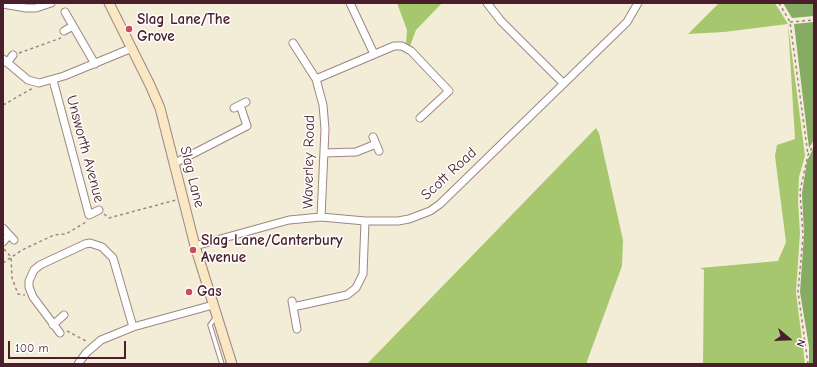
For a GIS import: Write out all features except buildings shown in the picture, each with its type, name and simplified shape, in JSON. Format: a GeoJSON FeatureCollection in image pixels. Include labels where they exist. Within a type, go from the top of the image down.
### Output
{"type":"FeatureCollection","features":[{"type":"Feature","properties":{"kind":"street"},"geometry":{"type":"LineString","coordinates":[[3,4],[26,8],[36,8],[51,3]]}},
{"type":"Feature","properties":{"kind":"street","name":"Slag Lane"},"geometry":{"type":"LineString","coordinates":[[109,3],[160,108],[195,246],[232,364]]}},
{"type":"Feature","properties":{"kind":"street"},"geometry":{"type":"LineString","coordinates":[[350,3],[374,54]]}},
{"type":"Feature","properties":{"kind":"street"},"geometry":{"type":"LineString","coordinates":[[488,3],[501,21],[562,83]]}},
{"type":"Feature","properties":{"kind":"street","name":"Scott Road"},"geometry":{"type":"LineString","coordinates":[[195,246],[280,221],[321,217],[385,222],[409,219],[435,208],[562,83],[627,22],[638,3]]}},
{"type":"Feature","properties":{"kind":"street"},"geometry":{"type":"LineString","coordinates":[[65,12],[95,64]]}},
{"type":"Feature","properties":{"kind":"street"},"geometry":{"type":"LineString","coordinates":[[64,31],[73,26]]}},
{"type":"Feature","properties":{"kind":"street","name":"Waverley Road"},"geometry":{"type":"LineString","coordinates":[[292,43],[316,79],[325,117],[321,217]]}},
{"type":"Feature","properties":{"kind":"street"},"geometry":{"type":"LineString","coordinates":[[316,79],[394,46],[406,48],[449,91],[420,118]]}},
{"type":"Feature","properties":{"kind":"street"},"geometry":{"type":"LineString","coordinates":[[13,55],[5,61],[28,80],[39,83],[53,80],[132,48]]}},
{"type":"Feature","properties":{"kind":"street","name":"Unsworth Avenue"},"geometry":{"type":"LineString","coordinates":[[53,80],[89,215],[100,212]]}},
{"type":"Feature","properties":{"kind":"street"},"geometry":{"type":"LineString","coordinates":[[175,163],[247,126],[240,105]]}},
{"type":"Feature","properties":{"kind":"street"},"geometry":{"type":"LineString","coordinates":[[324,153],[356,152],[377,148],[373,137]]}},
{"type":"Feature","properties":{"kind":"street"},"geometry":{"type":"LineString","coordinates":[[297,329],[292,304],[347,295],[356,288],[363,274],[365,221]]}},
{"type":"Feature","properties":{"kind":"street"},"geometry":{"type":"LineString","coordinates":[[3,228],[11,237],[3,242]]}},
{"type":"Feature","properties":{"kind":"street"},"geometry":{"type":"LineString","coordinates":[[60,333],[33,297],[29,287],[29,281],[34,270],[40,264],[84,244],[96,244],[108,251],[113,258],[133,327]]}},
{"type":"Feature","properties":{"kind":"street"},"geometry":{"type":"LineString","coordinates":[[78,364],[93,346],[101,340],[133,327],[213,305]]}},
{"type":"Feature","properties":{"kind":"street"},"geometry":{"type":"LineString","coordinates":[[53,325],[64,315]]}},
{"type":"Feature","properties":{"kind":"lane"},"geometry":{"type":"LineString","coordinates":[[216,316],[210,325],[222,364]]}},
{"type":"Feature","properties":{"kind":"path"},"geometry":{"type":"LineString","coordinates":[[779,3],[790,22],[808,155]]}},
{"type":"Feature","properties":{"kind":"path"},"geometry":{"type":"LineString","coordinates":[[790,22],[814,20]]}},
{"type":"Feature","properties":{"kind":"path"},"geometry":{"type":"LineString","coordinates":[[13,55],[61,38],[64,31]]}},
{"type":"Feature","properties":{"kind":"path"},"geometry":{"type":"LineString","coordinates":[[3,105],[32,90],[39,83]]}},
{"type":"Feature","properties":{"kind":"path"},"geometry":{"type":"LineString","coordinates":[[808,364],[798,292],[803,237],[800,191],[808,155],[814,144]]}},
{"type":"Feature","properties":{"kind":"path"},"geometry":{"type":"LineString","coordinates":[[100,212],[109,218],[183,198]]}},
{"type":"Feature","properties":{"kind":"path"},"geometry":{"type":"LineString","coordinates":[[3,263],[22,250],[54,235],[66,234],[90,220]]}},
{"type":"Feature","properties":{"kind":"path"},"geometry":{"type":"LineString","coordinates":[[3,247],[11,258],[12,278],[18,294],[33,297]]}},
{"type":"Feature","properties":{"kind":"path"},"geometry":{"type":"LineString","coordinates":[[60,333],[65,330],[93,346]]}},
{"type":"Feature","properties":{"kind":"green space"},"geometry":{"type":"Polygon","coordinates":[[[397,3],[442,3],[416,30],[410,46],[406,43],[407,30],[397,3]]]}},
{"type":"Feature","properties":{"kind":"green space"},"geometry":{"type":"Polygon","coordinates":[[[719,3],[775,3],[788,24],[724,32],[688,34],[719,3]]]}},
{"type":"Feature","properties":{"kind":"green space"},"geometry":{"type":"Polygon","coordinates":[[[783,3],[814,3],[814,16],[792,18],[783,3]]]}},
{"type":"Feature","properties":{"kind":"green space"},"geometry":{"type":"Polygon","coordinates":[[[814,22],[814,140],[809,148],[794,24],[814,22]]]}},
{"type":"Feature","properties":{"kind":"green space"},"geometry":{"type":"Polygon","coordinates":[[[788,24],[805,156],[799,177],[798,201],[800,233],[796,292],[805,364],[703,364],[704,270],[700,268],[778,261],[786,242],[775,156],[777,145],[795,139],[788,24]]]}},
{"type":"Feature","properties":{"kind":"green space"},"geometry":{"type":"Polygon","coordinates":[[[596,128],[599,133],[623,240],[622,266],[586,364],[367,364],[596,128]]]}},
{"type":"Feature","properties":{"kind":"green space"},"geometry":{"type":"Polygon","coordinates":[[[814,147],[814,364],[809,364],[809,347],[800,292],[804,235],[802,193],[807,161],[814,147]]]}},
{"type":"Feature","properties":{"kind":"place","name":"Slag Lane/The Grove"},"geometry":{"type":"Point","coordinates":[129,29]}},
{"type":"Feature","properties":{"kind":"place","name":"Slag Lane/Canterbury Avenue"},"geometry":{"type":"Point","coordinates":[193,250]}},
{"type":"Feature","properties":{"kind":"place","name":"Gas"},"geometry":{"type":"Point","coordinates":[189,292]}}]}
